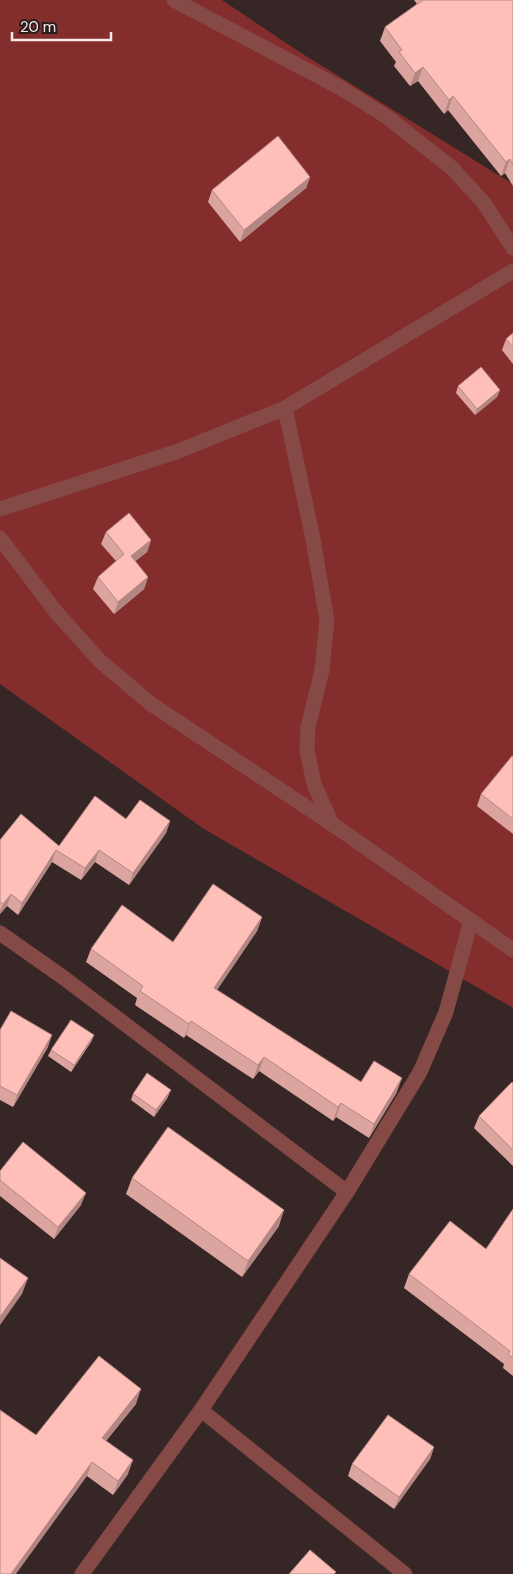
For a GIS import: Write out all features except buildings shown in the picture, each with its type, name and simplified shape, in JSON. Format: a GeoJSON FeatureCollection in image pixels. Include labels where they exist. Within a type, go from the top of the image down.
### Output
{"type":"FeatureCollection","features":[{"type":"Feature","properties":{"kind":"street"},"geometry":{"type":"LineString","coordinates":[[180,1],[339,86],[387,117],[452,168],[484,203],[513,248]]}},
{"type":"Feature","properties":{"kind":"street"},"geometry":{"type":"LineString","coordinates":[[0,509],[176,452],[285,408],[513,271]]}},
{"type":"Feature","properties":{"kind":"street"},"geometry":{"type":"LineString","coordinates":[[285,408],[314,539],[327,620],[322,670],[308,727],[307,750],[314,784],[332,824]]}},
{"type":"Feature","properties":{"kind":"street"},"geometry":{"type":"LineString","coordinates":[[0,538],[56,612],[100,661],[150,704],[332,824],[513,950]]}},
{"type":"Feature","properties":{"kind":"street"},"geometry":{"type":"LineString","coordinates":[[82,1574],[201,1410],[347,1192],[420,1072],[446,1012],[471,921]]}},
{"type":"Feature","properties":{"kind":"street"},"geometry":{"type":"LineString","coordinates":[[0,933],[72,984],[347,1192]]}},
{"type":"Feature","properties":{"kind":"street"},"geometry":{"type":"LineString","coordinates":[[201,1410],[405,1574]]}},
{"type":"Feature","properties":{"kind":"shaded area"},"geometry":{"type":"Polygon","coordinates":[[[0,0],[222,0],[298,51],[513,184],[513,1008],[204,829],[0,684],[0,0]]]}}]}
